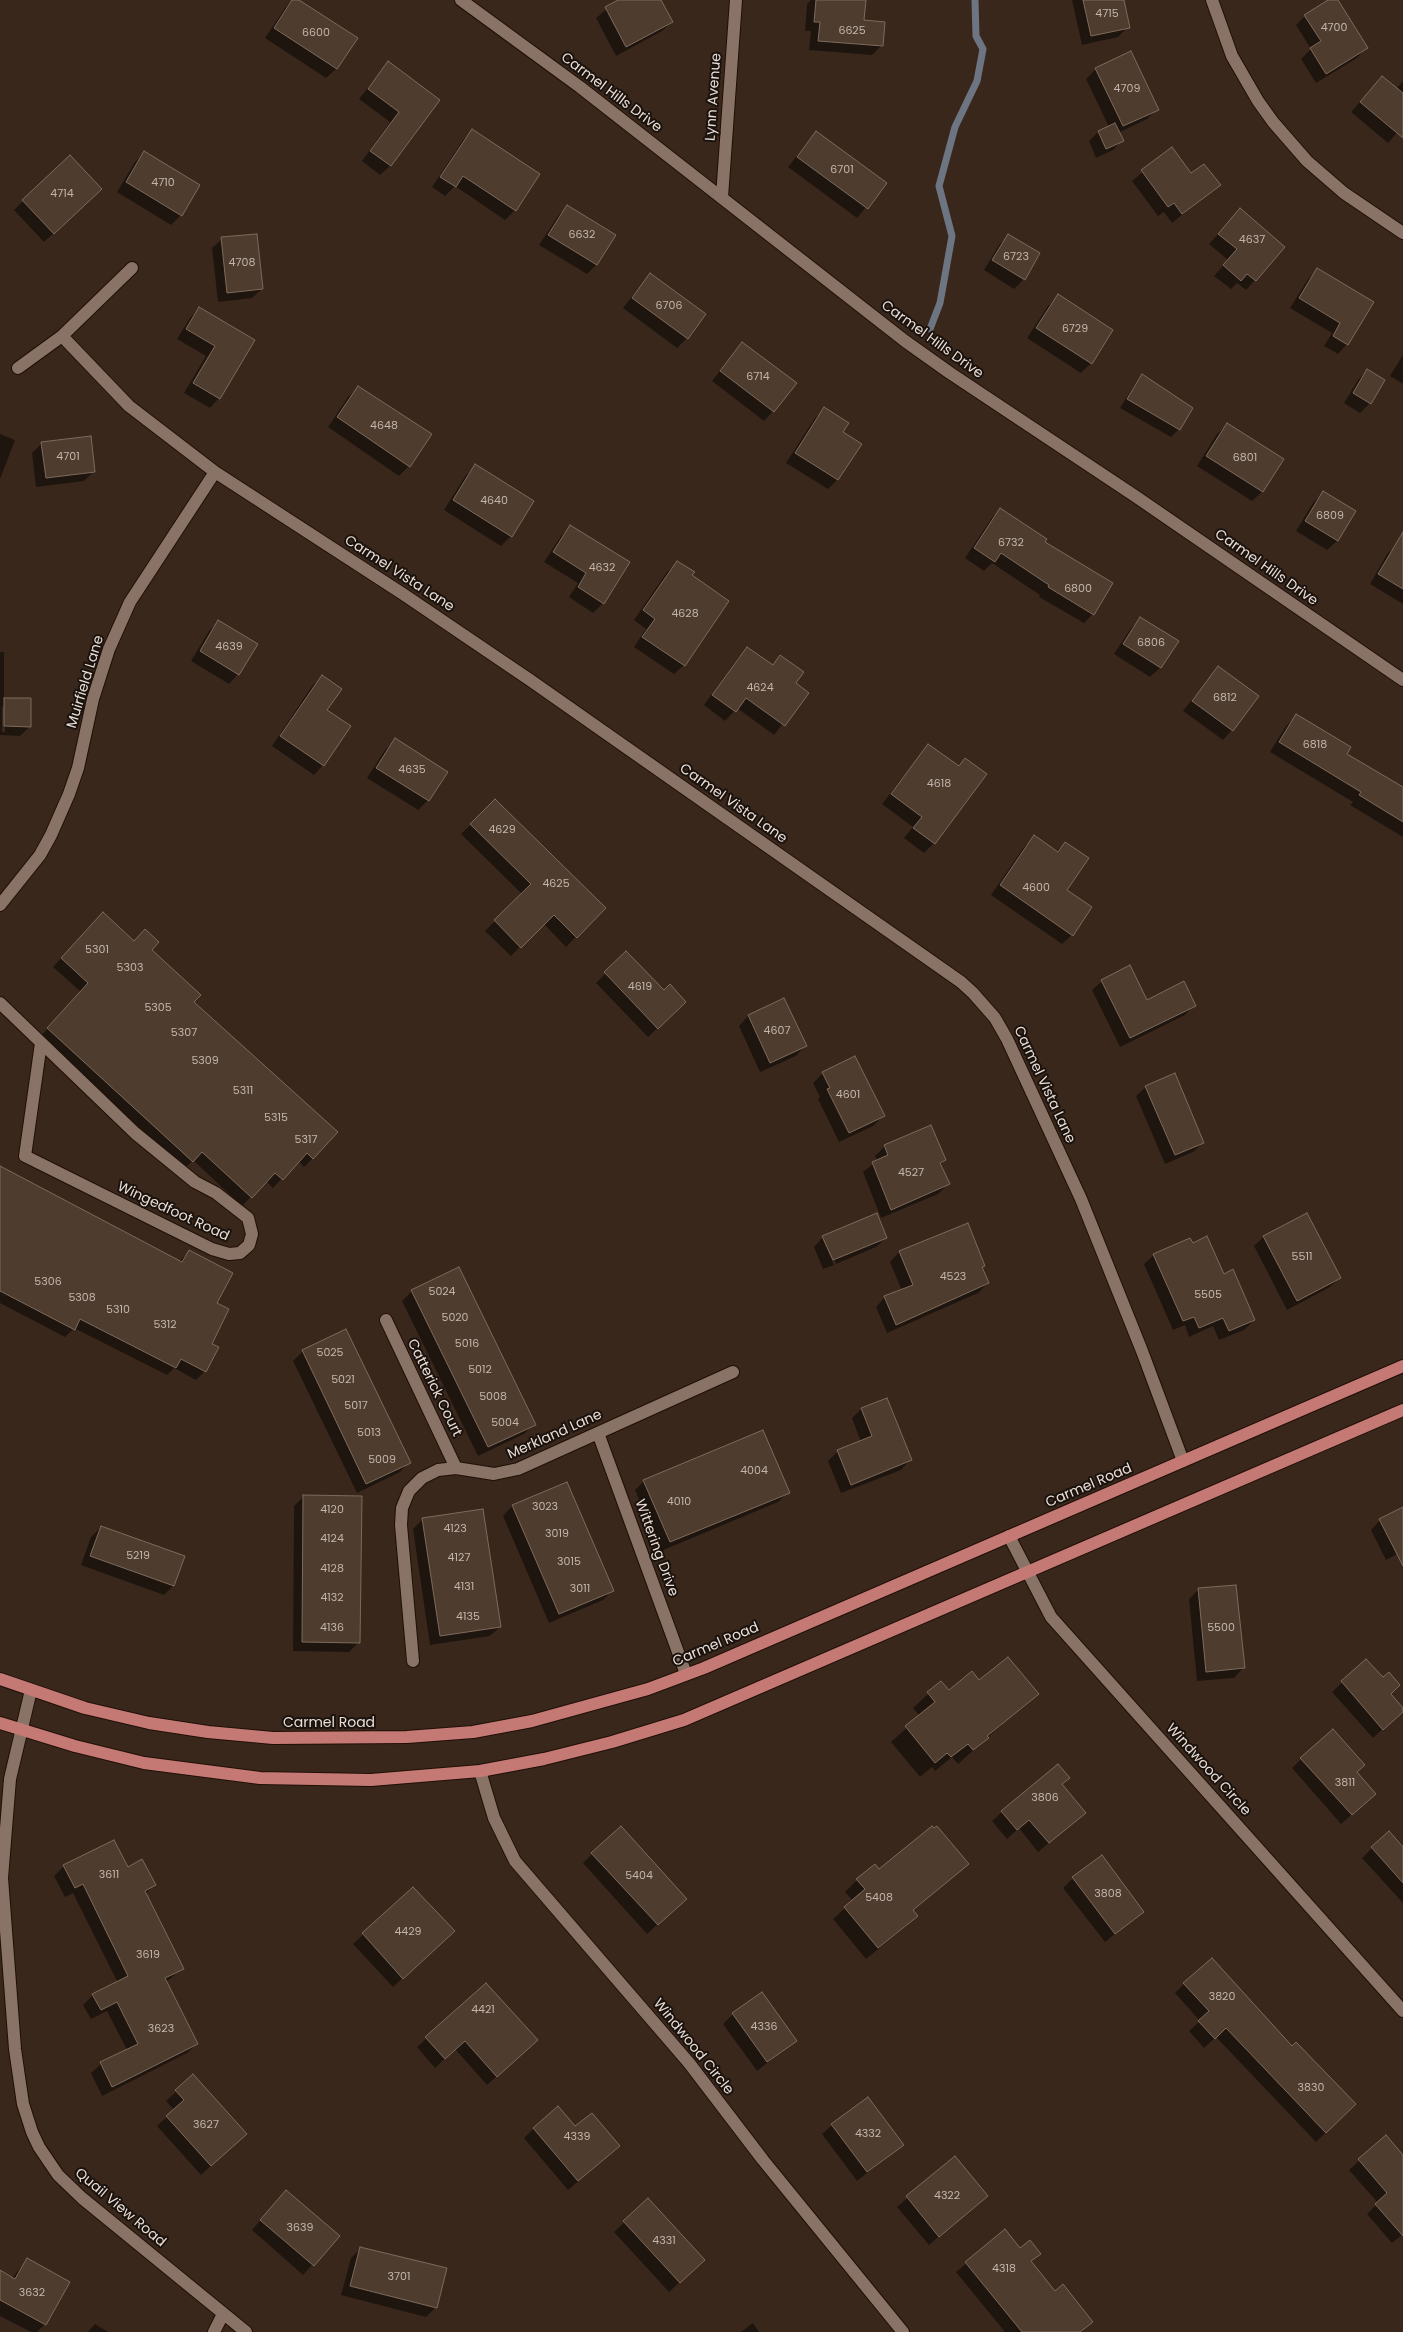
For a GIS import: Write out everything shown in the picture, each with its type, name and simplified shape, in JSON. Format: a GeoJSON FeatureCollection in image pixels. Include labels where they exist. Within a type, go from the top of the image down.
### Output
{"type":"FeatureCollection","features":[{"type":"Feature","properties":{"kind":"main road","name":"Carmel Road"},"geometry":{"type":"LineString","coordinates":[[0,1679],[85,1708],[150,1723],[208,1732],[273,1738],[330,1740],[473,1732],[588,1707],[648,1689],[686,1674],[1403,1366]]}},
{"type":"Feature","properties":{"kind":"main road"},"geometry":{"type":"LineString","coordinates":[[0,1723],[144,1763],[260,1778],[371,1780],[480,1770],[544,1759],[612,1742],[684,1720],[1403,1410]]}},
{"type":"Feature","properties":{"kind":"street","name":"Carmel Hills Drive"},"geometry":{"type":"LineString","coordinates":[[461,0],[580,87],[905,342],[950,374],[1135,496],[1403,680]]}},
{"type":"Feature","properties":{"kind":"street","name":"Lynn Avenue"},"geometry":{"type":"LineString","coordinates":[[722,197],[736,0]]}},
{"type":"Feature","properties":{"kind":"street"},"geometry":{"type":"LineString","coordinates":[[1212,0],[1232,56],[1258,101],[1273,122],[1307,161],[1344,193],[1403,233]]}},
{"type":"Feature","properties":{"kind":"street"},"geometry":{"type":"LineString","coordinates":[[18,368],[62,336],[132,268]]}},
{"type":"Feature","properties":{"kind":"street","name":"Carmel Vista Lane"},"geometry":{"type":"LineString","coordinates":[[62,336],[129,406],[215,472],[530,680],[973,993],[995,1018],[1007,1039],[1069,1173],[1142,1351],[1183,1461]]}},
{"type":"Feature","properties":{"kind":"street","name":"Muirfield Lane"},"geometry":{"type":"LineString","coordinates":[[0,905],[40,855],[51,836],[78,768],[93,699],[109,649],[130,602],[215,472]]}},
{"type":"Feature","properties":{"kind":"street","name":"Wingedfoot Road"},"geometry":{"type":"LineString","coordinates":[[0,1003],[135,1133],[195,1182],[216,1193],[248,1218],[252,1234],[249,1245],[240,1253],[230,1254],[212,1249],[25,1156],[41,1044]]}},
{"type":"Feature","properties":{"kind":"street","name":"Catterick Court"},"geometry":{"type":"LineString","coordinates":[[386,1320],[456,1468]]}},
{"type":"Feature","properties":{"kind":"street","name":"Merkland Lane"},"geometry":{"type":"LineString","coordinates":[[413,1661],[401,1525],[402,1508],[409,1491],[422,1478],[438,1470],[456,1468],[481,1473],[506,1473],[733,1372]]}},
{"type":"Feature","properties":{"kind":"street","name":"Wittering Drive"},"geometry":{"type":"LineString","coordinates":[[598,1432],[686,1674]]}},
{"type":"Feature","properties":{"kind":"street","name":"Windwood Circle"},"geometry":{"type":"LineString","coordinates":[[1009,1536],[1026,1573],[1051,1617],[1403,2011]]}},
{"type":"Feature","properties":{"kind":"street","name":"Quail View Road"},"geometry":{"type":"LineString","coordinates":[[31,1690],[10,1778],[2,1878],[14,2049],[23,2104],[32,2132],[58,2175],[82,2198],[246,2332]]}},
{"type":"Feature","properties":{"kind":"street","name":"Windwood Circle"},"geometry":{"type":"LineString","coordinates":[[480,1770],[494,1818],[515,1861],[689,2063],[763,2160],[903,2332]]}},
{"type":"Feature","properties":{"kind":"street"},"geometry":{"type":"LineString","coordinates":[[214,2332],[223,2314]]}},
{"type":"Feature","properties":{"kind":"building"},"geometry":{"type":"Polygon","coordinates":[[[292,0],[299,0],[358,38],[337,69],[274,28],[292,0]]]}},
{"type":"Feature","properties":{"kind":"building"},"geometry":{"type":"Polygon","coordinates":[[[618,0],[661,0],[673,22],[626,47],[605,7],[618,0]]]}},
{"type":"Feature","properties":{"kind":"building"},"geometry":{"type":"Polygon","coordinates":[[[816,0],[866,0],[864,20],[885,22],[883,46],[818,41],[820,22],[814,22],[816,0]]]}},
{"type":"Feature","properties":{"kind":"building"},"geometry":{"type":"Polygon","coordinates":[[[1083,0],[1124,0],[1130,28],[1091,36],[1083,0]]]}},
{"type":"Feature","properties":{"kind":"building"},"geometry":{"type":"Polygon","coordinates":[[[1328,0],[1338,0],[1368,48],[1326,74],[1310,48],[1321,41],[1304,15],[1328,0]]]}},
{"type":"Feature","properties":{"kind":"building"},"geometry":{"type":"Polygon","coordinates":[[[1131,51],[1159,110],[1123,126],[1095,68],[1131,51]]]}},
{"type":"Feature","properties":{"kind":"building"},"geometry":{"type":"Polygon","coordinates":[[[388,61],[440,100],[391,166],[370,151],[399,112],[368,89],[388,61]]]}},
{"type":"Feature","properties":{"kind":"building"},"geometry":{"type":"Polygon","coordinates":[[[1382,76],[1403,93],[1403,138],[1360,102],[1382,76]]]}},
{"type":"Feature","properties":{"kind":"building"},"geometry":{"type":"Polygon","coordinates":[[[1115,123],[1124,141],[1106,149],[1098,131],[1115,123]]]}},
{"type":"Feature","properties":{"kind":"building"},"geometry":{"type":"Polygon","coordinates":[[[472,129],[540,174],[516,211],[463,176],[456,187],[440,177],[472,129]]]}},
{"type":"Feature","properties":{"kind":"building"},"geometry":{"type":"Polygon","coordinates":[[[816,131],[887,183],[868,209],[797,157],[816,131]]]}},
{"type":"Feature","properties":{"kind":"building"},"geometry":{"type":"Polygon","coordinates":[[[1172,147],[1191,173],[1204,164],[1221,185],[1182,214],[1174,203],[1168,207],[1141,170],[1172,147]]]}},
{"type":"Feature","properties":{"kind":"building"},"geometry":{"type":"Polygon","coordinates":[[[144,151],[200,185],[182,216],[126,182],[144,151]]]}},
{"type":"Feature","properties":{"kind":"building"},"geometry":{"type":"Polygon","coordinates":[[[70,155],[102,189],[54,234],[22,200],[70,155]]]}},
{"type":"Feature","properties":{"kind":"building"},"geometry":{"type":"Polygon","coordinates":[[[567,205],[616,235],[597,265],[548,235],[567,205]]]}},
{"type":"Feature","properties":{"kind":"building"},"geometry":{"type":"Polygon","coordinates":[[[1240,208],[1285,247],[1256,281],[1247,274],[1241,281],[1223,265],[1237,249],[1218,234],[1240,208]]]}},
{"type":"Feature","properties":{"kind":"building"},"geometry":{"type":"Polygon","coordinates":[[[257,234],[263,289],[227,293],[221,237],[257,234]]]}},
{"type":"Feature","properties":{"kind":"building"},"geometry":{"type":"Polygon","coordinates":[[[1008,234],[1040,253],[1025,280],[992,260],[1008,234]]]}},
{"type":"Feature","properties":{"kind":"building"},"geometry":{"type":"Polygon","coordinates":[[[1317,268],[1374,302],[1348,345],[1333,336],[1340,323],[1299,298],[1317,268]]]}},
{"type":"Feature","properties":{"kind":"building"},"geometry":{"type":"Polygon","coordinates":[[[650,273],[706,314],[688,339],[632,298],[650,273]]]}},
{"type":"Feature","properties":{"kind":"building"},"geometry":{"type":"Polygon","coordinates":[[[1058,294],[1113,330],[1092,364],[1036,328],[1058,294]]]}},
{"type":"Feature","properties":{"kind":"building"},"geometry":{"type":"Polygon","coordinates":[[[199,307],[255,340],[220,399],[193,383],[215,346],[186,329],[199,307]]]}},
{"type":"Feature","properties":{"kind":"building"},"geometry":{"type":"Polygon","coordinates":[[[742,342],[797,383],[774,412],[720,371],[742,342]]]}},
{"type":"Feature","properties":{"kind":"building"},"geometry":{"type":"Polygon","coordinates":[[[1367,369],[1385,380],[1371,404],[1353,393],[1367,369]]]}},
{"type":"Feature","properties":{"kind":"building"},"geometry":{"type":"Polygon","coordinates":[[[1142,374],[1193,408],[1180,430],[1127,399],[1142,374]]]}},
{"type":"Feature","properties":{"kind":"building"},"geometry":{"type":"Polygon","coordinates":[[[358,386],[432,434],[410,467],[337,417],[358,386]]]}},
{"type":"Feature","properties":{"kind":"building"},"geometry":{"type":"Polygon","coordinates":[[[824,407],[849,423],[843,432],[862,444],[838,480],[795,453],[824,407]]]}},
{"type":"Feature","properties":{"kind":"building"},"geometry":{"type":"Polygon","coordinates":[[[1227,423],[1284,459],[1263,492],[1206,456],[1227,423]]]}},
{"type":"Feature","properties":{"kind":"building"},"geometry":{"type":"Polygon","coordinates":[[[91,436],[95,472],[46,478],[41,442],[91,436]]]}},
{"type":"Feature","properties":{"kind":"building"},"geometry":{"type":"Polygon","coordinates":[[[475,464],[534,501],[512,537],[453,500],[475,464]]]}},
{"type":"Feature","properties":{"kind":"building"},"geometry":{"type":"Polygon","coordinates":[[[1323,491],[1356,511],[1338,541],[1305,521],[1323,491]]]}},
{"type":"Feature","properties":{"kind":"building"},"geometry":{"type":"Polygon","coordinates":[[[1000,508],[1047,539],[1045,542],[1113,583],[1094,615],[1048,587],[1049,585],[1001,553],[995,562],[974,548],[1000,508]]]}},
{"type":"Feature","properties":{"kind":"building"},"geometry":{"type":"Polygon","coordinates":[[[570,525],[630,562],[604,604],[578,587],[586,573],[553,552],[570,525]]]}},
{"type":"Feature","properties":{"kind":"building"},"geometry":{"type":"Polygon","coordinates":[[[1403,532],[1403,589],[1378,574],[1403,532]]]}},
{"type":"Feature","properties":{"kind":"building"},"geometry":{"type":"Polygon","coordinates":[[[677,561],[695,572],[692,575],[729,601],[685,666],[642,637],[655,619],[643,610],[677,561]]]}},
{"type":"Feature","properties":{"kind":"building"},"geometry":{"type":"Polygon","coordinates":[[[1140,617],[1179,641],[1161,668],[1123,644],[1140,617]]]}},
{"type":"Feature","properties":{"kind":"building"},"geometry":{"type":"Polygon","coordinates":[[[218,620],[258,644],[239,675],[200,651],[218,620]]]}},
{"type":"Feature","properties":{"kind":"building"},"geometry":{"type":"Polygon","coordinates":[[[747,647],[773,665],[780,655],[804,672],[796,683],[809,693],[785,726],[746,698],[736,712],[712,695],[747,647]]]}},
{"type":"Feature","properties":{"kind":"building"},"geometry":{"type":"Polygon","coordinates":[[[1218,666],[1259,696],[1233,731],[1192,701],[1218,666]]]}},
{"type":"Feature","properties":{"kind":"building"},"geometry":{"type":"Polygon","coordinates":[[[322,675],[342,689],[327,710],[351,726],[324,766],[280,736],[322,675]]]}},
{"type":"Feature","properties":{"kind":"building"},"geometry":{"type":"Polygon","coordinates":[[[4,698],[31,698],[31,727],[4,726],[4,698]]]}},
{"type":"Feature","properties":{"kind":"building"},"geometry":{"type":"Polygon","coordinates":[[[1296,714],[1351,747],[1347,754],[1403,787],[1403,822],[1359,795],[1361,792],[1279,742],[1296,714]]]}},
{"type":"Feature","properties":{"kind":"building"},"geometry":{"type":"Polygon","coordinates":[[[395,738],[448,772],[429,801],[376,768],[395,738]]]}},
{"type":"Feature","properties":{"kind":"building"},"geometry":{"type":"Polygon","coordinates":[[[928,744],[959,766],[965,758],[987,774],[935,844],[913,828],[922,817],[891,794],[928,744]]]}},
{"type":"Feature","properties":{"kind":"building"},"geometry":{"type":"Polygon","coordinates":[[[495,799],[606,908],[577,938],[554,915],[521,948],[494,920],[531,884],[470,824],[495,799]]]}},
{"type":"Feature","properties":{"kind":"building"},"geometry":{"type":"Polygon","coordinates":[[[1034,835],[1058,852],[1065,842],[1089,858],[1067,890],[1092,907],[1073,936],[1000,885],[1034,835]]]}},
{"type":"Feature","properties":{"kind":"building"},"geometry":{"type":"Polygon","coordinates":[[[103,912],[134,941],[145,929],[159,942],[152,950],[201,995],[194,1002],[338,1132],[313,1159],[307,1153],[283,1180],[275,1173],[252,1198],[202,1152],[193,1162],[47,1028],[88,983],[61,958],[103,912]]]}},
{"type":"Feature","properties":{"kind":"building"},"geometry":{"type":"Polygon","coordinates":[[[626,951],[664,990],[670,984],[686,1002],[658,1029],[604,972],[626,951]]]}},
{"type":"Feature","properties":{"kind":"building"},"geometry":{"type":"Polygon","coordinates":[[[1130,965],[1147,1000],[1184,981],[1196,1006],[1130,1038],[1101,980],[1130,965]]]}},
{"type":"Feature","properties":{"kind":"building"},"geometry":{"type":"Polygon","coordinates":[[[784,998],[807,1046],[770,1063],[748,1015],[784,998]]]}},
{"type":"Feature","properties":{"kind":"building"},"geometry":{"type":"Polygon","coordinates":[[[855,1056],[885,1116],[849,1133],[827,1089],[830,1088],[822,1072],[855,1056]]]}},
{"type":"Feature","properties":{"kind":"building"},"geometry":{"type":"Polygon","coordinates":[[[1175,1073],[1204,1143],[1175,1155],[1145,1086],[1175,1073]]]}},
{"type":"Feature","properties":{"kind":"building"},"geometry":{"type":"Polygon","coordinates":[[[931,1125],[946,1160],[940,1163],[950,1184],[891,1210],[872,1162],[888,1155],[884,1145],[931,1125]]]}},
{"type":"Feature","properties":{"kind":"building"},"geometry":{"type":"Polygon","coordinates":[[[0,1166],[182,1262],[189,1250],[233,1273],[217,1303],[229,1309],[212,1344],[219,1347],[206,1372],[181,1359],[176,1368],[80,1319],[75,1330],[0,1291],[0,1166]]]}},
{"type":"Feature","properties":{"kind":"building"},"geometry":{"type":"Polygon","coordinates":[[[877,1213],[887,1238],[833,1260],[822,1236],[877,1213]]]}},
{"type":"Feature","properties":{"kind":"building"},"geometry":{"type":"Polygon","coordinates":[[[1307,1213],[1341,1278],[1297,1301],[1263,1236],[1307,1213]]]}},
{"type":"Feature","properties":{"kind":"building"},"geometry":{"type":"Polygon","coordinates":[[[968,1223],[985,1266],[982,1267],[989,1283],[896,1325],[884,1296],[913,1285],[899,1251],[968,1223]]]}},
{"type":"Feature","properties":{"kind":"building"},"geometry":{"type":"Polygon","coordinates":[[[1207,1236],[1224,1274],[1233,1269],[1255,1320],[1229,1331],[1223,1318],[1199,1328],[1194,1317],[1183,1321],[1153,1254],[1190,1238],[1193,1243],[1207,1236]]]}},
{"type":"Feature","properties":{"kind":"building"},"geometry":{"type":"Polygon","coordinates":[[[459,1267],[536,1425],[488,1447],[411,1290],[459,1267]]]}},
{"type":"Feature","properties":{"kind":"building"},"geometry":{"type":"Polygon","coordinates":[[[346,1329],[411,1463],[366,1484],[302,1350],[346,1329]]]}},
{"type":"Feature","properties":{"kind":"building"},"geometry":{"type":"Polygon","coordinates":[[[887,1398],[912,1460],[851,1485],[837,1450],[872,1436],[861,1408],[887,1398]]]}},
{"type":"Feature","properties":{"kind":"building"},"geometry":{"type":"Polygon","coordinates":[[[763,1430],[790,1493],[670,1542],[643,1480],[763,1430]]]}},
{"type":"Feature","properties":{"kind":"building"},"geometry":{"type":"Polygon","coordinates":[[[567,1482],[614,1591],[559,1614],[512,1505],[567,1482]]]}},
{"type":"Feature","properties":{"kind":"building"},"geometry":{"type":"Polygon","coordinates":[[[303,1495],[362,1496],[360,1643],[302,1642],[303,1495]]]}},
{"type":"Feature","properties":{"kind":"building"},"geometry":{"type":"Polygon","coordinates":[[[1403,1507],[1403,1566],[1379,1519],[1403,1507]]]}},
{"type":"Feature","properties":{"kind":"building"},"geometry":{"type":"Polygon","coordinates":[[[483,1509],[501,1627],[440,1636],[422,1518],[483,1509]]]}},
{"type":"Feature","properties":{"kind":"building"},"geometry":{"type":"Polygon","coordinates":[[[101,1526],[185,1556],[174,1586],[90,1556],[101,1526]]]}},
{"type":"Feature","properties":{"kind":"building"},"geometry":{"type":"Polygon","coordinates":[[[1236,1585],[1245,1668],[1206,1672],[1198,1588],[1236,1585]]]}},
{"type":"Feature","properties":{"kind":"building"},"geometry":{"type":"Polygon","coordinates":[[[1008,1657],[1039,1694],[987,1736],[989,1738],[973,1750],[968,1744],[951,1757],[947,1753],[935,1763],[905,1726],[935,1702],[927,1692],[941,1681],[949,1690],[972,1671],[979,1680],[1008,1657]]]}},
{"type":"Feature","properties":{"kind":"building"},"geometry":{"type":"Polygon","coordinates":[[[1366,1659],[1383,1677],[1389,1672],[1400,1685],[1391,1694],[1403,1708],[1403,1712],[1383,1730],[1341,1681],[1366,1659]]]}},
{"type":"Feature","properties":{"kind":"building"},"geometry":{"type":"Polygon","coordinates":[[[1333,1729],[1365,1765],[1357,1772],[1376,1794],[1352,1815],[1300,1758],[1333,1729]]]}},
{"type":"Feature","properties":{"kind":"building"},"geometry":{"type":"Polygon","coordinates":[[[1058,1764],[1070,1778],[1062,1784],[1086,1813],[1049,1843],[1029,1820],[1017,1830],[1001,1811],[1058,1764]]]}},
{"type":"Feature","properties":{"kind":"building"},"geometry":{"type":"Polygon","coordinates":[[[621,1826],[687,1899],[658,1925],[591,1853],[621,1826]]]}},
{"type":"Feature","properties":{"kind":"building"},"geometry":{"type":"Polygon","coordinates":[[[932,1826],[934,1828],[937,1826],[969,1864],[913,1910],[918,1916],[878,1948],[844,1907],[865,1889],[856,1879],[875,1864],[879,1869],[932,1826]]]}},
{"type":"Feature","properties":{"kind":"building"},"geometry":{"type":"Polygon","coordinates":[[[1389,1831],[1403,1847],[1403,1883],[1371,1847],[1389,1831]]]}},
{"type":"Feature","properties":{"kind":"building"},"geometry":{"type":"Polygon","coordinates":[[[114,1840],[128,1867],[142,1859],[156,1885],[145,1891],[184,1969],[165,1978],[198,2044],[112,2087],[100,2062],[138,2044],[117,2002],[101,2010],[92,1994],[128,1976],[83,1884],[75,1888],[63,1865],[114,1840]]]}},
{"type":"Feature","properties":{"kind":"building"},"geometry":{"type":"Polygon","coordinates":[[[1102,1855],[1144,1912],[1115,1934],[1072,1877],[1102,1855]]]}},
{"type":"Feature","properties":{"kind":"building"},"geometry":{"type":"Polygon","coordinates":[[[413,1887],[455,1931],[403,1979],[362,1933],[413,1887]]]}},
{"type":"Feature","properties":{"kind":"building"},"geometry":{"type":"Polygon","coordinates":[[[1212,1958],[1292,2046],[1296,2042],[1356,2104],[1326,2133],[1226,2028],[1215,2039],[1198,2021],[1209,2011],[1183,1983],[1212,1958]]]}},
{"type":"Feature","properties":{"kind":"building"},"geometry":{"type":"Polygon","coordinates":[[[486,1983],[538,2040],[497,2077],[465,2041],[445,2059],[425,2037],[486,1983]]]}},
{"type":"Feature","properties":{"kind":"building"},"geometry":{"type":"Polygon","coordinates":[[[762,1992],[797,2041],[767,2062],[732,2013],[762,1992]]]}},
{"type":"Feature","properties":{"kind":"building"},"geometry":{"type":"Polygon","coordinates":[[[193,2074],[247,2134],[211,2166],[166,2116],[184,2100],[175,2090],[193,2074]]]}},
{"type":"Feature","properties":{"kind":"building"},"geometry":{"type":"Polygon","coordinates":[[[868,2097],[904,2145],[867,2172],[831,2124],[868,2097]]]}},
{"type":"Feature","properties":{"kind":"building"},"geometry":{"type":"Polygon","coordinates":[[[558,2106],[575,2126],[592,2113],[620,2146],[578,2181],[533,2128],[558,2106]]]}},
{"type":"Feature","properties":{"kind":"building"},"geometry":{"type":"Polygon","coordinates":[[[1386,2135],[1403,2155],[1403,2236],[1375,2204],[1387,2193],[1358,2159],[1386,2135]]]}},
{"type":"Feature","properties":{"kind":"building"},"geometry":{"type":"Polygon","coordinates":[[[955,2156],[988,2196],[939,2237],[906,2196],[955,2156]]]}},
{"type":"Feature","properties":{"kind":"building"},"geometry":{"type":"Polygon","coordinates":[[[286,2190],[340,2236],[314,2266],[260,2220],[286,2190]]]}},
{"type":"Feature","properties":{"kind":"building"},"geometry":{"type":"Polygon","coordinates":[[[648,2198],[705,2260],[680,2283],[623,2221],[648,2198]]]}},
{"type":"Feature","properties":{"kind":"building"},"geometry":{"type":"Polygon","coordinates":[[[1005,2229],[1020,2248],[1030,2240],[1041,2254],[1031,2261],[1055,2291],[1063,2284],[1093,2322],[1080,2332],[1022,2332],[965,2262],[1005,2229]]]}},
{"type":"Feature","properties":{"kind":"building"},"geometry":{"type":"Polygon","coordinates":[[[360,2247],[447,2268],[437,2308],[350,2286],[360,2247]]]}},
{"type":"Feature","properties":{"kind":"building"},"geometry":{"type":"Polygon","coordinates":[[[27,2258],[70,2282],[46,2325],[0,2300],[0,2270],[15,2279],[27,2258]]]}},
{"type":"Feature","properties":{"kind":"waterway"},"geometry":{"type":"LineString","coordinates":[[930,329],[940,303],[952,236],[939,186],[955,127],[977,81],[983,49],[976,36],[975,0]]}}]}
